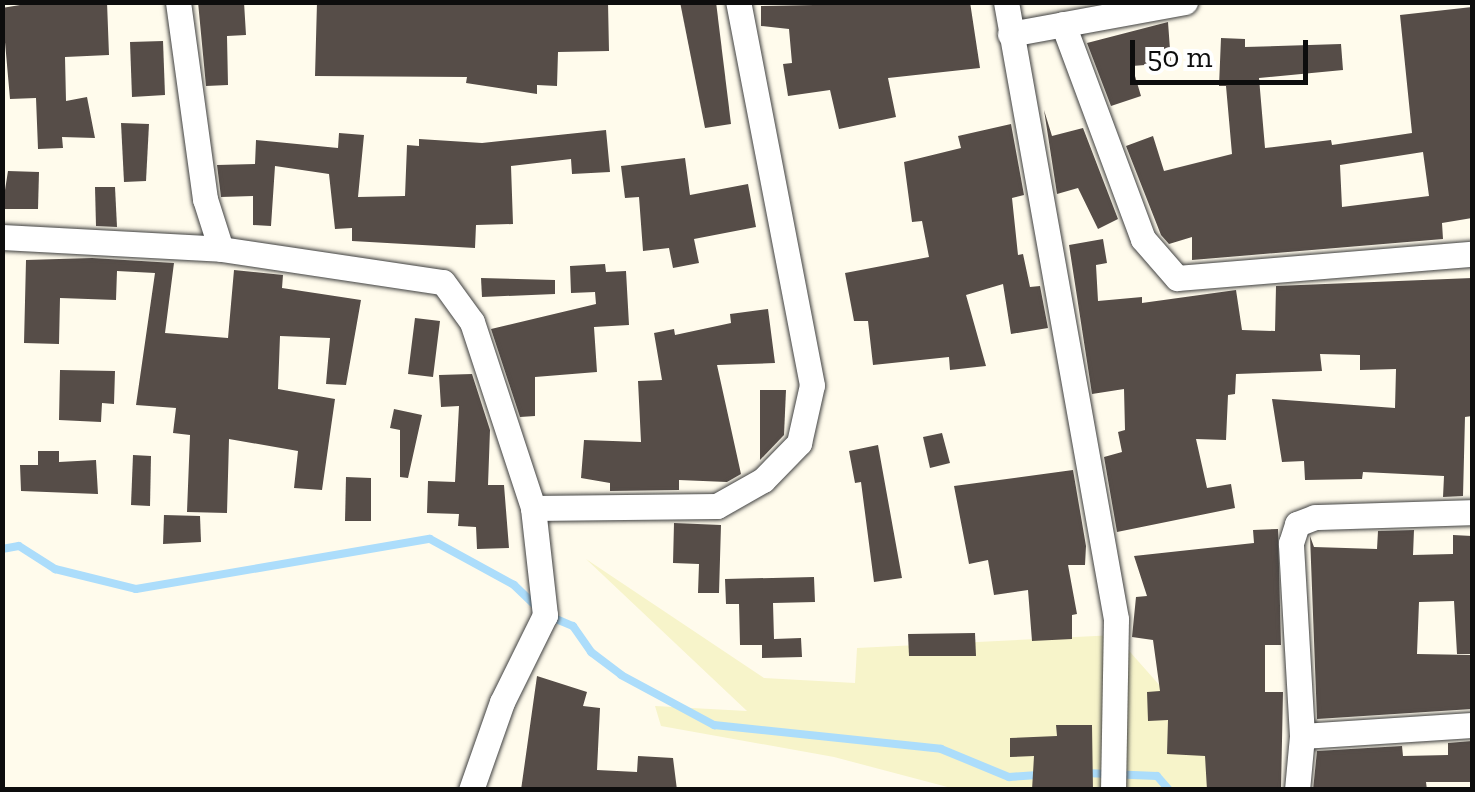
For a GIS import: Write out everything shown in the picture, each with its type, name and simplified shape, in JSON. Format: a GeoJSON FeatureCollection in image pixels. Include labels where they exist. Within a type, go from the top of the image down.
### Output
{"type":"FeatureCollection","features":[{"type":"Feature","properties":{"kind":"street"},"geometry":{"type":"LineString","coordinates":[[178,2],[205,199],[221,249]]}},
{"type":"Feature","properties":{"kind":"street"},"geometry":{"type":"LineString","coordinates":[[533,508],[717,506],[764,480],[799,443],[812,385],[738,2]]}},
{"type":"Feature","properties":{"kind":"street"},"geometry":{"type":"LineString","coordinates":[[1006,2],[1116,618],[1117,756],[1113,790]]}},
{"type":"Feature","properties":{"kind":"street"},"geometry":{"type":"LineString","coordinates":[[1010,34],[1185,2]]}},
{"type":"Feature","properties":{"kind":"street"},"geometry":{"type":"LineString","coordinates":[[1063,24],[1143,238],[1177,278],[1472,254]]}},
{"type":"Feature","properties":{"kind":"street"},"geometry":{"type":"LineString","coordinates":[[2,237],[221,249],[443,282],[472,322],[533,508],[545,614],[502,702],[471,790]]}},
{"type":"Feature","properties":{"kind":"street"},"geometry":{"type":"LineString","coordinates":[[1297,790],[1302,736],[1292,543],[1297,524],[1315,517],[1472,512]]}},
{"type":"Feature","properties":{"kind":"street"},"geometry":{"type":"LineString","coordinates":[[1302,736],[1472,725]]}},
{"type":"Feature","properties":{"kind":"shaded area"},"geometry":{"type":"Polygon","coordinates":[[[586,559],[764,678],[855,683],[857,648],[1115,635],[1224,758],[1241,789],[955,789],[834,757],[661,726],[655,706],[747,711],[586,559]]]}},
{"type":"Feature","properties":{"kind":"building"},"geometry":{"type":"Polygon","coordinates":[[[38,2],[107,2],[109,55],[65,57],[66,101],[87,97],[95,138],[62,137],[63,148],[38,149],[36,98],[10,99],[2,8],[38,2]]]}},
{"type":"Feature","properties":{"kind":"building"},"geometry":{"type":"Polygon","coordinates":[[[198,2],[244,2],[246,35],[227,36],[228,85],[206,86],[198,2]]]}},
{"type":"Feature","properties":{"kind":"building"},"geometry":{"type":"Polygon","coordinates":[[[317,2],[608,2],[609,51],[558,52],[557,86],[537,85],[537,94],[466,83],[467,77],[315,76],[317,2]]]}},
{"type":"Feature","properties":{"kind":"building"},"geometry":{"type":"Polygon","coordinates":[[[680,2],[716,2],[731,124],[705,128],[680,2]]]}},
{"type":"Feature","properties":{"kind":"building"},"geometry":{"type":"Polygon","coordinates":[[[970,2],[980,68],[888,78],[896,117],[839,129],[830,90],[788,96],[783,64],[792,63],[789,29],[761,26],[761,6],[970,2]]]}},
{"type":"Feature","properties":{"kind":"building"},"geometry":{"type":"Polygon","coordinates":[[[1472,7],[1472,218],[1442,223],[1443,239],[1192,260],[1192,237],[1169,244],[1161,235],[1126,146],[1153,136],[1164,171],[1232,154],[1226,86],[1219,86],[1221,38],[1245,39],[1245,47],[1341,44],[1343,70],[1259,78],[1265,148],[1331,140],[1332,145],[1412,133],[1400,15],[1472,7]],[[1423,152],[1340,165],[1342,207],[1429,196],[1423,152]]]}},
{"type":"Feature","properties":{"kind":"building"},"geometry":{"type":"Polygon","coordinates":[[[1168,22],[1171,63],[1132,66],[1141,96],[1111,106],[1087,43],[1168,22]]]}},
{"type":"Feature","properties":{"kind":"building"},"geometry":{"type":"Polygon","coordinates":[[[163,41],[165,95],[132,97],[130,42],[163,41]]]}},
{"type":"Feature","properties":{"kind":"building"},"geometry":{"type":"Polygon","coordinates":[[[1044,110],[1052,136],[1083,128],[1118,219],[1098,229],[1078,188],[1057,194],[1044,110]]]}},
{"type":"Feature","properties":{"kind":"building"},"geometry":{"type":"Polygon","coordinates":[[[121,123],[149,124],[146,181],[124,182],[121,123]]]}},
{"type":"Feature","properties":{"kind":"building"},"geometry":{"type":"Polygon","coordinates":[[[1011,124],[1024,195],[1012,198],[1018,255],[1023,254],[1030,287],[1040,286],[1048,328],[1011,334],[1003,284],[966,295],[986,366],[950,370],[949,357],[873,365],[868,321],[854,321],[845,273],[929,257],[922,221],[912,222],[904,162],[961,148],[958,136],[1011,124]]]}},
{"type":"Feature","properties":{"kind":"building"},"geometry":{"type":"Polygon","coordinates":[[[606,130],[610,172],[572,174],[571,159],[511,166],[513,224],[476,225],[475,248],[352,241],[352,228],[335,229],[329,174],[275,166],[271,226],[253,225],[253,196],[221,197],[217,165],[255,164],[256,140],[338,148],[339,133],[364,135],[358,197],[405,196],[407,145],[419,146],[419,139],[482,143],[606,130]]]}},
{"type":"Feature","properties":{"kind":"building"},"geometry":{"type":"Polygon","coordinates":[[[685,158],[690,195],[748,184],[756,227],[694,239],[699,263],[673,268],[669,248],[643,251],[639,197],[625,198],[621,166],[685,158]]]}},
{"type":"Feature","properties":{"kind":"building"},"geometry":{"type":"Polygon","coordinates":[[[8,171],[39,172],[38,209],[2,209],[8,171]]]}},
{"type":"Feature","properties":{"kind":"building"},"geometry":{"type":"Polygon","coordinates":[[[95,187],[115,187],[117,227],[96,226],[95,187]]]}},
{"type":"Feature","properties":{"kind":"building"},"geometry":{"type":"Polygon","coordinates":[[[1103,239],[1107,263],[1096,265],[1098,301],[1142,297],[1142,303],[1236,290],[1242,330],[1275,331],[1276,286],[1472,278],[1472,416],[1465,417],[1463,496],[1443,497],[1444,476],[1363,472],[1362,479],[1305,480],[1304,461],[1282,462],[1272,399],[1395,408],[1396,369],[1360,370],[1360,355],[1320,354],[1322,371],[1236,374],[1235,394],[1228,395],[1226,440],[1196,439],[1207,488],[1231,484],[1235,508],[1117,532],[1104,457],[1122,452],[1118,432],[1125,430],[1124,389],[1092,394],[1069,245],[1103,239]]]}},
{"type":"Feature","properties":{"kind":"building"},"geometry":{"type":"Polygon","coordinates":[[[92,258],[174,263],[165,333],[228,338],[234,270],[283,275],[282,288],[361,300],[346,385],[326,384],[330,338],[280,336],[278,389],[335,399],[322,490],[294,488],[298,451],[229,439],[227,513],[187,512],[190,435],[173,433],[176,408],[136,405],[155,273],[117,271],[116,300],[60,298],[59,344],[24,343],[26,260],[92,258]]]}},
{"type":"Feature","properties":{"kind":"building"},"geometry":{"type":"Polygon","coordinates":[[[605,264],[606,272],[626,271],[629,325],[594,327],[597,372],[535,377],[535,416],[520,417],[491,329],[596,304],[595,292],[571,293],[570,266],[605,264]]]}},
{"type":"Feature","properties":{"kind":"building"},"geometry":{"type":"Polygon","coordinates":[[[481,278],[555,280],[555,294],[482,297],[481,278]]]}},
{"type":"Feature","properties":{"kind":"building"},"geometry":{"type":"Polygon","coordinates":[[[768,309],[775,363],[717,365],[741,474],[727,482],[679,480],[679,490],[610,491],[610,483],[581,478],[584,440],[641,442],[638,381],[662,380],[654,333],[674,329],[675,335],[731,323],[730,314],[768,309]]]}},
{"type":"Feature","properties":{"kind":"building"},"geometry":{"type":"Polygon","coordinates":[[[415,318],[440,321],[433,377],[408,374],[415,318]]]}},
{"type":"Feature","properties":{"kind":"building"},"geometry":{"type":"Polygon","coordinates":[[[60,370],[115,371],[114,404],[102,403],[101,422],[59,420],[60,370]]]}},
{"type":"Feature","properties":{"kind":"building"},"geometry":{"type":"Polygon","coordinates":[[[472,374],[490,430],[488,485],[504,485],[509,548],[477,549],[476,527],[458,526],[459,514],[427,513],[428,481],[455,482],[459,406],[441,407],[439,375],[472,374]]]}},
{"type":"Feature","properties":{"kind":"building"},"geometry":{"type":"Polygon","coordinates":[[[760,390],[786,390],[784,435],[760,460],[760,390]]]}},
{"type":"Feature","properties":{"kind":"building"},"geometry":{"type":"Polygon","coordinates":[[[394,409],[422,415],[408,478],[400,477],[400,430],[390,428],[394,409]]]}},
{"type":"Feature","properties":{"kind":"building"},"geometry":{"type":"Polygon","coordinates":[[[942,433],[950,463],[930,468],[923,437],[942,433]]]}},
{"type":"Feature","properties":{"kind":"building"},"geometry":{"type":"Polygon","coordinates":[[[878,445],[902,578],[874,582],[861,482],[855,483],[849,451],[878,445]]]}},
{"type":"Feature","properties":{"kind":"building"},"geometry":{"type":"Polygon","coordinates":[[[38,451],[59,451],[59,462],[96,460],[98,494],[21,491],[20,465],[38,465],[38,451]]]}},
{"type":"Feature","properties":{"kind":"building"},"geometry":{"type":"Polygon","coordinates":[[[133,455],[151,456],[150,506],[131,505],[133,455]]]}},
{"type":"Feature","properties":{"kind":"building"},"geometry":{"type":"Polygon","coordinates":[[[1073,470],[1086,546],[1085,565],[1068,565],[1077,614],[1072,615],[1072,639],[1032,641],[1028,590],[994,595],[988,560],[969,564],[954,486],[1073,470]]]}},
{"type":"Feature","properties":{"kind":"building"},"geometry":{"type":"Polygon","coordinates":[[[346,477],[371,478],[371,521],[345,521],[346,477]]]}},
{"type":"Feature","properties":{"kind":"building"},"geometry":{"type":"Polygon","coordinates":[[[164,515],[200,516],[201,542],[163,544],[164,515]]]}},
{"type":"Feature","properties":{"kind":"building"},"geometry":{"type":"Polygon","coordinates":[[[674,523],[721,525],[719,593],[698,593],[699,564],[673,563],[674,523]]]}},
{"type":"Feature","properties":{"kind":"building"},"geometry":{"type":"Polygon","coordinates":[[[1278,529],[1281,645],[1265,645],[1265,692],[1283,692],[1281,790],[1207,790],[1205,756],[1167,754],[1168,720],[1148,721],[1147,692],[1160,691],[1153,640],[1132,637],[1136,597],[1147,596],[1134,556],[1254,543],[1253,530],[1278,529]]]}},
{"type":"Feature","properties":{"kind":"building"},"geometry":{"type":"Polygon","coordinates":[[[1414,530],[1413,555],[1453,554],[1453,535],[1472,536],[1472,654],[1457,654],[1454,601],[1419,602],[1417,654],[1472,655],[1472,709],[1317,719],[1310,536],[1314,547],[1377,549],[1378,531],[1414,530]]]}},
{"type":"Feature","properties":{"kind":"building"},"geometry":{"type":"Polygon","coordinates":[[[814,577],[815,602],[773,603],[774,639],[801,638],[802,657],[762,658],[762,645],[740,645],[739,604],[726,604],[725,579],[814,577]]]}},
{"type":"Feature","properties":{"kind":"building"},"geometry":{"type":"Polygon","coordinates":[[[975,633],[976,656],[909,656],[908,634],[975,633]]]}},
{"type":"Feature","properties":{"kind":"building"},"geometry":{"type":"Polygon","coordinates":[[[537,676],[587,692],[583,706],[600,708],[597,770],[637,772],[638,756],[673,758],[677,790],[521,790],[537,676]]]}},
{"type":"Feature","properties":{"kind":"building"},"geometry":{"type":"Polygon","coordinates":[[[1056,725],[1092,725],[1093,790],[1032,790],[1034,756],[1010,757],[1010,738],[1057,736],[1056,725]]]}},
{"type":"Feature","properties":{"kind":"building"},"geometry":{"type":"Polygon","coordinates":[[[1472,741],[1472,782],[1426,782],[1427,790],[1313,790],[1317,751],[1402,746],[1403,756],[1448,755],[1448,743],[1472,741]]]}},
{"type":"Feature","properties":{"kind":"waterway"},"geometry":{"type":"LineString","coordinates":[[2,549],[19,546],[55,569],[136,589],[430,539],[514,585],[538,608]]}},
{"type":"Feature","properties":{"kind":"waterway"},"geometry":{"type":"LineString","coordinates":[[549,616],[573,626],[591,652],[621,675],[714,725],[941,749],[1009,777],[1041,775]]}},
{"type":"Feature","properties":{"kind":"waterway"},"geometry":{"type":"LineString","coordinates":[[1085,773],[1157,776],[1169,790]]}}]}
